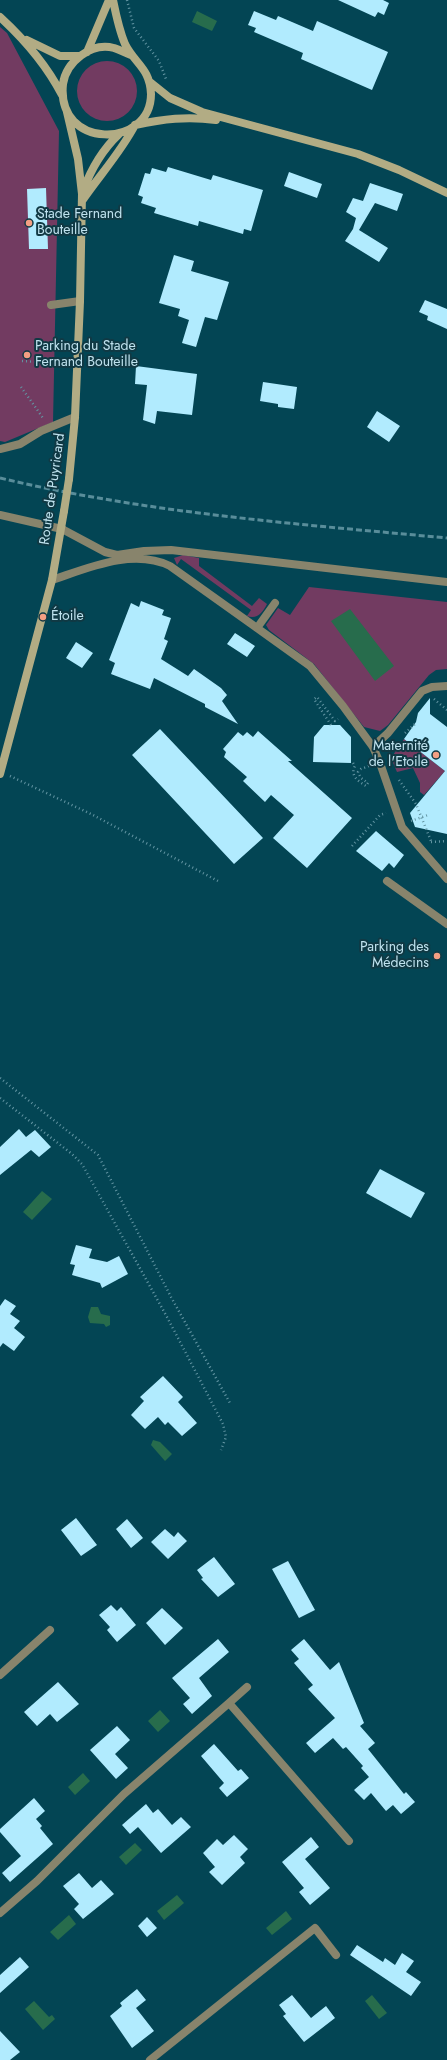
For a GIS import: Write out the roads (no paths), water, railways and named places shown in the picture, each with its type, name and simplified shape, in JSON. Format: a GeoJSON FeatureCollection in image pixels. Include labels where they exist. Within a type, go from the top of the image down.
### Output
{"type":"FeatureCollection","features":[{"type":"Feature","properties":{"kind":"main road"},"geometry":{"type":"LineString","coordinates":[[83,54],[110,0]]}},
{"type":"Feature","properties":{"kind":"main road"},"geometry":{"type":"LineString","coordinates":[[82,197],[127,140],[135,125],[146,113],[151,96],[150,82],[143,67],[131,55],[125,43],[113,0]]}},
{"type":"Feature","properties":{"kind":"main road"},"geometry":{"type":"LineString","coordinates":[[0,17],[23,38],[46,66],[62,95],[67,112],[82,128],[98,135],[119,134],[135,125],[168,118],[195,117],[242,124]]}},
{"type":"Feature","properties":{"kind":"main road"},"geometry":{"type":"LineString","coordinates":[[23,38],[60,56],[83,54]]}},
{"type":"Feature","properties":{"kind":"main road"},"geometry":{"type":"LineString","coordinates":[[62,95],[64,78],[70,66],[83,54],[96,48],[113,48],[131,55]]}},
{"type":"Feature","properties":{"kind":"main road"},"geometry":{"type":"LineString","coordinates":[[150,82],[170,98],[202,112],[242,124],[300,137],[358,154],[399,170],[447,193]]}},
{"type":"Feature","properties":{"kind":"main road","name":"Route de Puyricard"},"geometry":{"type":"LineString","coordinates":[[0,773],[52,580],[62,530],[69,479],[75,417],[80,301],[82,197],[78,159],[67,112]]}},
{"type":"Feature","properties":{"kind":"main road","name":"Route de Puyricard"},"geometry":{"type":"LineString","coordinates":[[82,197],[95,162],[107,146],[119,134]]}},
{"type":"Feature","properties":{"kind":"street"},"geometry":{"type":"LineString","coordinates":[[51,305],[80,301]]}},
{"type":"Feature","properties":{"kind":"street"},"geometry":{"type":"LineString","coordinates":[[0,449],[20,444],[41,431],[75,417]]}},
{"type":"Feature","properties":{"kind":"street"},"geometry":{"type":"LineString","coordinates":[[0,515],[62,530],[106,552],[116,554],[171,550],[447,582]]}},
{"type":"Feature","properties":{"kind":"street"},"geometry":{"type":"LineString","coordinates":[[52,580],[103,563],[126,560],[155,561],[170,566],[310,666],[343,706],[373,747],[386,778],[402,827],[447,879]]}},
{"type":"Feature","properties":{"kind":"street"},"geometry":{"type":"LineString","coordinates":[[257,628],[275,603]]}},
{"type":"Feature","properties":{"kind":"street"},"geometry":{"type":"LineString","coordinates":[[373,747],[388,733],[422,691],[432,687],[447,686]]}},
{"type":"Feature","properties":{"kind":"street"},"geometry":{"type":"LineString","coordinates":[[387,881],[447,924]]}},
{"type":"Feature","properties":{"kind":"street"},"geometry":{"type":"LineString","coordinates":[[0,1675],[50,1630]]}},
{"type":"Feature","properties":{"kind":"street"},"geometry":{"type":"LineString","coordinates":[[0,1913],[37,1881],[124,1794],[247,1687]]}},
{"type":"Feature","properties":{"kind":"street"},"geometry":{"type":"LineString","coordinates":[[229,1703],[349,1841]]}},
{"type":"Feature","properties":{"kind":"street"},"geometry":{"type":"LineString","coordinates":[[150,2060],[315,1928],[336,1955]]}},
{"type":"Feature","properties":{"kind":"railway"},"geometry":{"type":"LineString","coordinates":[[0,478],[55,490],[166,509],[278,522],[447,538]]}},
{"type":"Feature","properties":{"kind":"place","name":"Stade Fernand Bouteille"},"geometry":{"type":"Point","coordinates":[29,223]}},
{"type":"Feature","properties":{"kind":"place","name":"Parking du Stade Fernand Bouteille"},"geometry":{"type":"Point","coordinates":[27,355]}},
{"type":"Feature","properties":{"kind":"place","name":"Étoile"},"geometry":{"type":"Point","coordinates":[43,617]}},
{"type":"Feature","properties":{"kind":"place","name":"Maternité de l'Etoile"},"geometry":{"type":"Point","coordinates":[436,755]}},
{"type":"Feature","properties":{"kind":"place","name":"Parking des Médecins"},"geometry":{"type":"Point","coordinates":[437,956]}}]}
